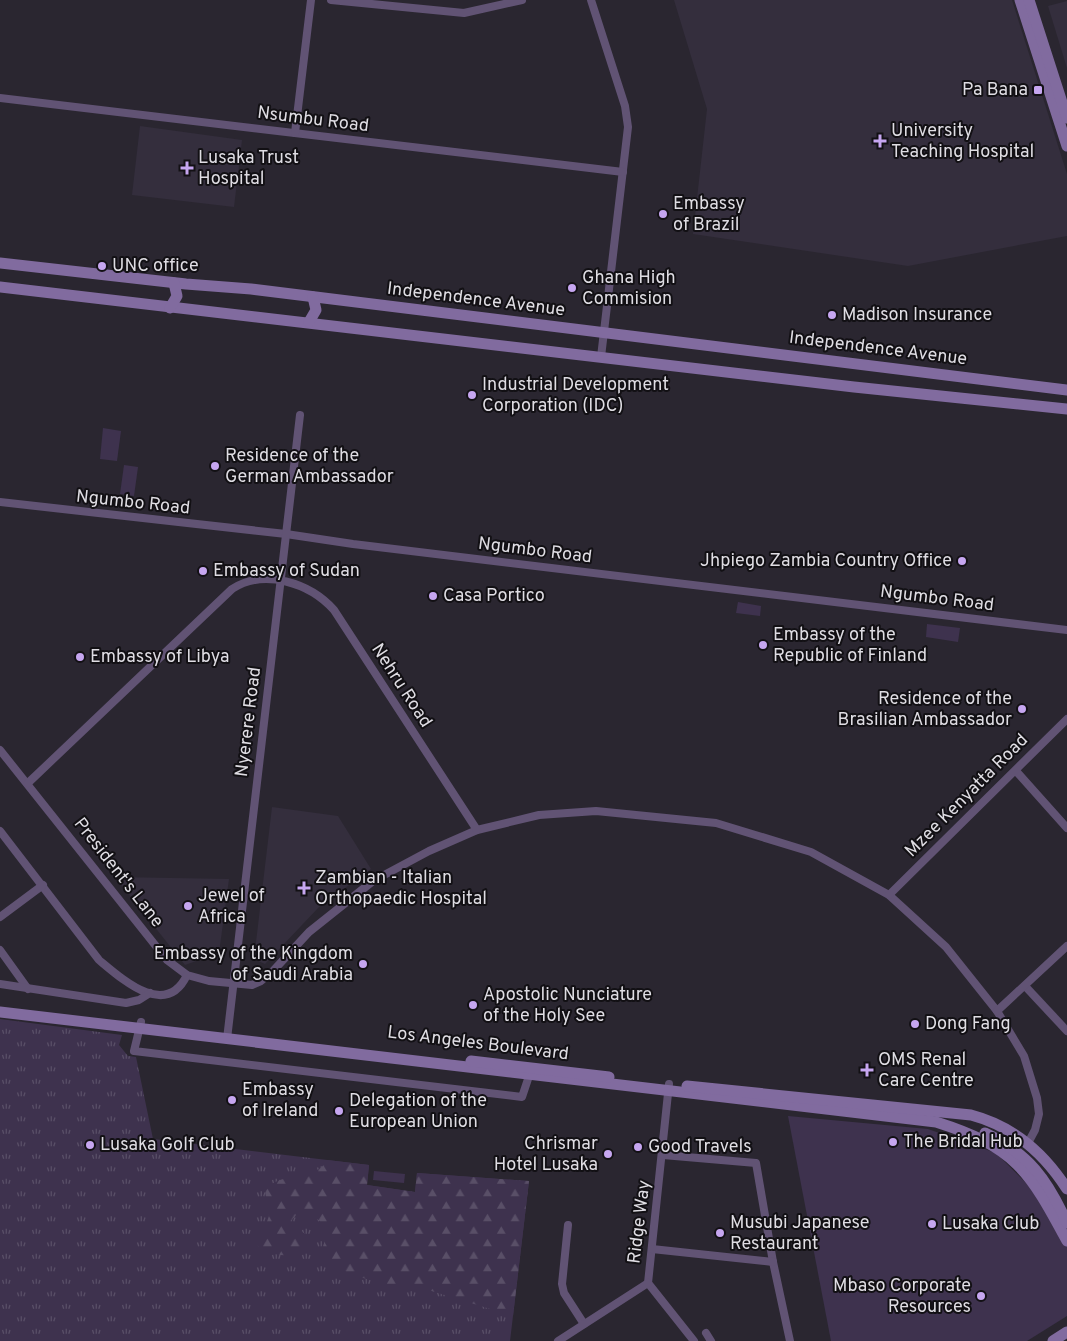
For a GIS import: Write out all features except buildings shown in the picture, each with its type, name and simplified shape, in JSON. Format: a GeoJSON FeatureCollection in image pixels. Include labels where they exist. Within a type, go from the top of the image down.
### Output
{"type":"FeatureCollection","features":[{"type":"Feature","properties":{"kind":"main road"},"geometry":{"type":"LineString","coordinates":[[1026,1],[1067,118]]}},
{"type":"Feature","properties":{"kind":"main road"},"geometry":{"type":"LineString","coordinates":[[1026,1],[1067,146]]}},
{"type":"Feature","properties":{"kind":"main road","name":"Independence Avenue"},"geometry":{"type":"LineString","coordinates":[[0,263],[180,284],[251,289],[1067,390]]}},
{"type":"Feature","properties":{"kind":"main road"},"geometry":{"type":"LineString","coordinates":[[176,309],[180,284]]}},
{"type":"Feature","properties":{"kind":"main road"},"geometry":{"type":"LineString","coordinates":[[0,287],[854,387],[1067,409]]}},
{"type":"Feature","properties":{"kind":"main road"},"geometry":{"type":"LineString","coordinates":[[314,323],[319,298]]}},
{"type":"Feature","properties":{"kind":"main road"},"geometry":{"type":"LineString","coordinates":[[854,387],[855,365]]}},
{"type":"Feature","properties":{"kind":"main road","name":"Los Angeles Boulevard"},"geometry":{"type":"LineString","coordinates":[[0,1005],[529,1076],[952,1113],[990,1120],[1028,1142],[1050,1166],[1067,1189]]}},
{"type":"Feature","properties":{"kind":"main road","name":"Los Angeles Boulevard"},"geometry":{"type":"LineString","coordinates":[[0,1012],[140,1025]]}},
{"type":"Feature","properties":{"kind":"main road","name":"Los Angeles Boulevard"},"geometry":{"type":"LineString","coordinates":[[227,1036],[669,1088],[936,1122],[990,1144],[1012,1158],[1029,1175],[1044,1197],[1067,1241]]}},
{"type":"Feature","properties":{"kind":"main road","name":"Los Angeles Boulevard"},"geometry":{"type":"LineString","coordinates":[[952,1113],[1004,1135],[1033,1156],[1052,1181],[1067,1208]]}},
{"type":"Feature","properties":{"kind":"main road","name":"Los Angeles Boulevard"},"geometry":{"type":"LineString","coordinates":[[946,1125],[979,1130],[1001,1141],[1028,1160],[1047,1184],[1067,1223]]}},
{"type":"Feature","properties":{"kind":"main road"},"geometry":{"type":"LineString","coordinates":[[1053,1341],[1067,1332]]}},
{"type":"Feature","properties":{"kind":"street"},"geometry":{"type":"LineString","coordinates":[[294,133],[311,0]]}},
{"type":"Feature","properties":{"kind":"street"},"geometry":{"type":"LineString","coordinates":[[331,0],[416,4],[464,13],[522,0]]}},
{"type":"Feature","properties":{"kind":"street"},"geometry":{"type":"LineString","coordinates":[[590,0],[627,117],[623,172],[601,357]]}},
{"type":"Feature","properties":{"kind":"street","name":"Nsumbu Road"},"geometry":{"type":"LineString","coordinates":[[0,98],[623,172]]}},
{"type":"Feature","properties":{"kind":"street","name":"Nyerere Road"},"geometry":{"type":"LineString","coordinates":[[227,1036],[300,415]]}},
{"type":"Feature","properties":{"kind":"street","name":"Ngumbo Road"},"geometry":{"type":"LineString","coordinates":[[0,502],[286,534],[354,544],[1067,630]]}},
{"type":"Feature","properties":{"kind":"street","name":"Nehru Road"},"geometry":{"type":"LineString","coordinates":[[28,784],[232,589],[251,580],[280,582],[312,591],[334,610],[477,830]]}},
{"type":"Feature","properties":{"kind":"street","name":"Mzee Kenyatta Road"},"geometry":{"type":"LineString","coordinates":[[889,896],[1067,719]]}},
{"type":"Feature","properties":{"kind":"street","name":"President's Lane"},"geometry":{"type":"LineString","coordinates":[[0,750],[167,960],[187,975],[233,984],[252,985],[261,981],[309,932],[373,881],[429,851],[477,830],[538,815],[596,811],[716,823],[810,852],[889,896],[946,948],[997,1011],[1024,1056],[1037,1098],[1039,1114],[1035,1130],[1028,1142]]}},
{"type":"Feature","properties":{"kind":"street"},"geometry":{"type":"LineString","coordinates":[[1016,771],[1067,828]]}},
{"type":"Feature","properties":{"kind":"street"},"geometry":{"type":"LineString","coordinates":[[0,831],[99,960],[116,973],[150,993],[167,995],[181,988],[187,975]]}},
{"type":"Feature","properties":{"kind":"street"},"geometry":{"type":"LineString","coordinates":[[0,917],[43,885]]}},
{"type":"Feature","properties":{"kind":"street"},"geometry":{"type":"LineString","coordinates":[[997,1011],[1067,946]]}},
{"type":"Feature","properties":{"kind":"street"},"geometry":{"type":"LineString","coordinates":[[0,950],[28,989]]}},
{"type":"Feature","properties":{"kind":"street"},"geometry":{"type":"LineString","coordinates":[[0,984],[126,1003],[139,1000],[150,993]]}},
{"type":"Feature","properties":{"kind":"street"},"geometry":{"type":"LineString","coordinates":[[1025,986],[1067,1031]]}},
{"type":"Feature","properties":{"kind":"street"},"geometry":{"type":"LineString","coordinates":[[140,1025],[134,1051],[522,1097],[529,1076]]}},
{"type":"Feature","properties":{"kind":"street","name":"Ridge Way"},"geometry":{"type":"LineString","coordinates":[[669,1088],[648,1283],[694,1341]]}},
{"type":"Feature","properties":{"kind":"street"},"geometry":{"type":"LineString","coordinates":[[663,1155],[756,1163],[773,1262],[790,1341]]}},
{"type":"Feature","properties":{"kind":"street"},"geometry":{"type":"LineString","coordinates":[[568,1226],[562,1284],[564,1293],[584,1324]]}},
{"type":"Feature","properties":{"kind":"street"},"geometry":{"type":"LineString","coordinates":[[652,1249],[773,1262]]}},
{"type":"Feature","properties":{"kind":"street"},"geometry":{"type":"LineString","coordinates":[[558,1341],[648,1283]]}},
{"type":"Feature","properties":{"kind":"street"},"geometry":{"type":"LineString","coordinates":[[706,1333],[711,1341]]}},
{"type":"Feature","properties":{"kind":"shaded area","name":"University Teaching Hospital"},"geometry":{"type":"Polygon","coordinates":[[[674,0],[1012,0],[1067,174],[1067,236],[908,266],[693,234],[707,109],[674,0]]]}},
{"type":"Feature","properties":{"kind":"shaded area"},"geometry":{"type":"Polygon","coordinates":[[[1067,1],[1067,68],[1048,6],[1067,1]]]}},
{"type":"Feature","properties":{"kind":"shaded area","name":"Lusaka Trust Hospital"},"geometry":{"type":"Polygon","coordinates":[[[140,126],[242,140],[234,207],[132,195],[140,126]]]}},
{"type":"Feature","properties":{"kind":"shaded area","name":"Zambian - Italian Orthopaedic Hospital"},"geometry":{"type":"Polygon","coordinates":[[[272,807],[338,816],[371,869],[319,907],[265,964],[254,959],[272,807]]]}},
{"type":"Feature","properties":{"kind":"shaded area"},"geometry":{"type":"Polygon","coordinates":[[[115,877],[229,879],[219,953],[185,965],[115,877]]]}},
{"type":"Feature","properties":{"kind":"green space"},"geometry":{"type":"Polygon","coordinates":[[[103,428],[121,431],[117,461],[100,459],[103,428]]]}},
{"type":"Feature","properties":{"kind":"green space"},"geometry":{"type":"Polygon","coordinates":[[[124,465],[138,467],[134,496],[120,494],[124,465]]]}},
{"type":"Feature","properties":{"kind":"green space"},"geometry":{"type":"Polygon","coordinates":[[[738,602],[761,606],[760,616],[736,613],[738,602]]]}},
{"type":"Feature","properties":{"kind":"green space"},"geometry":{"type":"Polygon","coordinates":[[[927,624],[960,628],[958,642],[926,637],[927,624]]]}},
{"type":"Feature","properties":{"kind":"green space","name":"Lusaka Golf Club"},"geometry":{"type":"Polygon","coordinates":[[[0,1019],[122,1035],[119,1045],[128,1056],[136,1057],[153,1139],[369,1165],[367,1185],[415,1192],[417,1173],[529,1181],[510,1341],[0,1341],[0,1019]]]}},
{"type":"Feature","properties":{"kind":"green space","name":"Lusaka Club"},"geometry":{"type":"Polygon","coordinates":[[[788,1116],[928,1129],[996,1153],[1045,1202],[1067,1246],[1067,1316],[1027,1341],[831,1341],[788,1116]]]}},
{"type":"Feature","properties":{"kind":"green space"},"geometry":{"type":"Polygon","coordinates":[[[327,1160],[369,1165],[367,1185],[415,1192],[417,1173],[529,1181],[513,1316],[412,1285],[383,1284],[350,1274],[329,1262],[322,1254],[325,1237],[323,1225],[314,1217],[307,1215],[297,1214],[291,1221],[308,1239],[307,1249],[295,1254],[279,1255],[259,1247],[254,1242],[264,1230],[269,1216],[265,1191],[279,1180],[315,1171],[322,1167],[327,1160]]]}},
{"type":"Feature","properties":{"kind":"green space"},"geometry":{"type":"Polygon","coordinates":[[[374,1171],[405,1174],[404,1183],[373,1180],[374,1171]]]}},
{"type":"Feature","properties":{"kind":"place","name":"Pa Bana"},"geometry":{"type":"Point","coordinates":[1038,90]}},
{"type":"Feature","properties":{"kind":"place","name":"University Teaching Hospital"},"geometry":{"type":"Point","coordinates":[880,141]}},
{"type":"Feature","properties":{"kind":"place","name":"Lusaka Trust Hospital"},"geometry":{"type":"Point","coordinates":[187,168]}},
{"type":"Feature","properties":{"kind":"place","name":"Embassy of Brazil"},"geometry":{"type":"Point","coordinates":[663,214]}},
{"type":"Feature","properties":{"kind":"place","name":"UNC office"},"geometry":{"type":"Point","coordinates":[102,266]}},
{"type":"Feature","properties":{"kind":"place","name":"Ghana High Commision"},"geometry":{"type":"Point","coordinates":[572,288]}},
{"type":"Feature","properties":{"kind":"place","name":"Madison Insurance"},"geometry":{"type":"Point","coordinates":[832,315]}},
{"type":"Feature","properties":{"kind":"place","name":"Industrial Development Corporation (IDC)"},"geometry":{"type":"Point","coordinates":[472,395]}},
{"type":"Feature","properties":{"kind":"place","name":"Residence of the German Ambassador"},"geometry":{"type":"Point","coordinates":[215,466]}},
{"type":"Feature","properties":{"kind":"place","name":"Jhpiego Zambia Country Office"},"geometry":{"type":"Point","coordinates":[962,561]}},
{"type":"Feature","properties":{"kind":"place","name":"Embassy of Sudan"},"geometry":{"type":"Point","coordinates":[203,571]}},
{"type":"Feature","properties":{"kind":"place","name":"Casa Portico"},"geometry":{"type":"Point","coordinates":[433,596]}},
{"type":"Feature","properties":{"kind":"place","name":"Embassy of the Republic of Finland"},"geometry":{"type":"Point","coordinates":[763,645]}},
{"type":"Feature","properties":{"kind":"place","name":"Embassy of Libya"},"geometry":{"type":"Point","coordinates":[80,657]}},
{"type":"Feature","properties":{"kind":"place","name":"Residence of the Brasilian Ambassador"},"geometry":{"type":"Point","coordinates":[1022,709]}},
{"type":"Feature","properties":{"kind":"place","name":"Zambian - Italian Orthopaedic Hospital"},"geometry":{"type":"Point","coordinates":[304,888]}},
{"type":"Feature","properties":{"kind":"place","name":"Jewel of Africa"},"geometry":{"type":"Point","coordinates":[188,906]}},
{"type":"Feature","properties":{"kind":"place","name":"Embassy of the Kingdom of Saudi Arabia"},"geometry":{"type":"Point","coordinates":[363,964]}},
{"type":"Feature","properties":{"kind":"place","name":"Apostolic Nunciature of the Holy See"},"geometry":{"type":"Point","coordinates":[473,1005]}},
{"type":"Feature","properties":{"kind":"place","name":"Dong Fang"},"geometry":{"type":"Point","coordinates":[915,1024]}},
{"type":"Feature","properties":{"kind":"place","name":"OMS Renal Care Centre"},"geometry":{"type":"Point","coordinates":[867,1070]}},
{"type":"Feature","properties":{"kind":"place","name":"Embassy of Ireland"},"geometry":{"type":"Point","coordinates":[232,1100]}},
{"type":"Feature","properties":{"kind":"place","name":"Delegation of the European Union"},"geometry":{"type":"Point","coordinates":[339,1111]}},
{"type":"Feature","properties":{"kind":"place","name":"The Bridal Hub"},"geometry":{"type":"Point","coordinates":[893,1142]}},
{"type":"Feature","properties":{"kind":"place","name":"Lusaka Golf Club"},"geometry":{"type":"Point","coordinates":[90,1145]}},
{"type":"Feature","properties":{"kind":"place","name":"Good Travels"},"geometry":{"type":"Point","coordinates":[638,1147]}},
{"type":"Feature","properties":{"kind":"place","name":"Chrismar Hotel Lusaka"},"geometry":{"type":"Point","coordinates":[608,1154]}},
{"type":"Feature","properties":{"kind":"place","name":"Lusaka Club"},"geometry":{"type":"Point","coordinates":[932,1224]}},
{"type":"Feature","properties":{"kind":"place","name":"Musubi Japanese Restaurant"},"geometry":{"type":"Point","coordinates":[720,1233]}},
{"type":"Feature","properties":{"kind":"place","name":"Mbaso Corporate Resources"},"geometry":{"type":"Point","coordinates":[981,1296]}}]}
